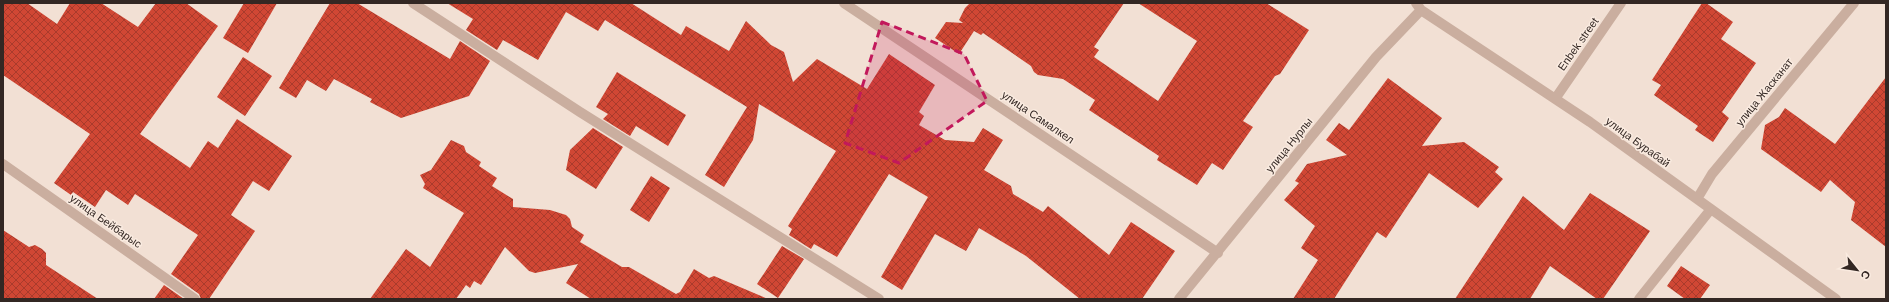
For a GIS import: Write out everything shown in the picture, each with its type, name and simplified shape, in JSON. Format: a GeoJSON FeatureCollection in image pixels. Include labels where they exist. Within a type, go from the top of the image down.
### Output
{"type":"FeatureCollection","features":[{"type":"Feature","properties":{"kind":"street"},"geometry":{"type":"LineString","coordinates":[[413,3],[612,132],[879,299]]}},
{"type":"Feature","properties":{"kind":"street","name":"улица Самалкел"},"geometry":{"type":"LineString","coordinates":[[844,3],[1218,253]]}},
{"type":"Feature","properties":{"kind":"street","name":"Enbek street"},"geometry":{"type":"LineString","coordinates":[[1555,99],[1621,3]]}},
{"type":"Feature","properties":{"kind":"street","name":"улица Жасканат"},"geometry":{"type":"LineString","coordinates":[[1697,199],[1712,174],[1854,3]]}},
{"type":"Feature","properties":{"kind":"street","name":"улица Нурлы"},"geometry":{"type":"LineString","coordinates":[[1179,299],[1419,6]]}},
{"type":"Feature","properties":{"kind":"street","name":"улица Бурабай"},"geometry":{"type":"LineString","coordinates":[[1419,6],[1555,99],[1836,299]]}},
{"type":"Feature","properties":{"kind":"street","name":"улица Бейбарыс"},"geometry":{"type":"LineString","coordinates":[[3,164],[195,299]]}},
{"type":"Feature","properties":{"kind":"street"},"geometry":{"type":"LineString","coordinates":[[1639,299],[1711,209]]}},
{"type":"Feature","properties":{"kind":"highlighted area"},"geometry":{"type":"Polygon","coordinates":[[[882,22],[964,54],[987,101],[899,163],[845,143],[882,22]]]}},
{"type":"Feature","properties":{"kind":"building"},"geometry":{"type":"Polygon","coordinates":[[[3,3],[27,3],[57,24],[70,3],[101,3],[138,27],[156,3],[186,3],[218,26],[140,134],[190,168],[208,141],[218,148],[237,119],[292,156],[269,191],[253,181],[231,215],[255,231],[209,299],[201,299],[199,294],[171,274],[198,235],[135,194],[128,205],[106,190],[95,207],[73,192],[71,195],[54,183],[90,134],[3,75],[3,3]]]}},
{"type":"Feature","properties":{"kind":"building"},"geometry":{"type":"Polygon","coordinates":[[[244,3],[277,3],[248,53],[223,38],[244,3]]]}},
{"type":"Feature","properties":{"kind":"building"},"geometry":{"type":"Polygon","coordinates":[[[330,3],[357,3],[450,59],[460,41],[490,61],[469,96],[401,118],[370,102],[372,99],[334,79],[326,91],[307,80],[296,98],[279,88],[330,3]]]}},
{"type":"Feature","properties":{"kind":"building"},"geometry":{"type":"Polygon","coordinates":[[[447,3],[631,3],[681,35],[686,26],[729,51],[746,21],[771,45],[784,52],[793,82],[817,59],[867,89],[889,54],[935,85],[919,112],[924,116],[919,125],[945,140],[974,142],[983,128],[1003,140],[984,170],[1011,186],[1013,194],[1043,212],[1048,206],[1109,255],[1131,222],[1175,251],[1142,299],[1080,299],[1026,256],[979,228],[966,251],[935,234],[902,290],[881,277],[928,197],[889,174],[837,257],[814,244],[811,249],[789,235],[792,229],[788,226],[836,151],[759,104],[753,140],[724,187],[705,175],[747,107],[605,20],[598,31],[566,12],[538,60],[503,40],[497,50],[466,30],[473,19],[447,3]]]}},
{"type":"Feature","properties":{"kind":"building"},"geometry":{"type":"Polygon","coordinates":[[[970,3],[1124,3],[1094,47],[1099,50],[1094,57],[1158,101],[1197,41],[1138,3],[1266,3],[1309,30],[1280,74],[1275,76],[1243,121],[1253,127],[1223,170],[1212,163],[1197,185],[1157,160],[1159,156],[1089,110],[1095,100],[1063,79],[1038,75],[1034,72],[1031,66],[983,33],[981,35],[974,31],[959,54],[935,38],[946,22],[963,23],[959,20],[965,8],[970,3]]]}},
{"type":"Feature","properties":{"kind":"building"},"geometry":{"type":"Polygon","coordinates":[[[1702,3],[1706,3],[1733,22],[1721,39],[1756,63],[1722,112],[1729,118],[1713,142],[1695,130],[1698,126],[1654,95],[1661,85],[1652,80],[1702,3]]]}},
{"type":"Feature","properties":{"kind":"building"},"geometry":{"type":"Polygon","coordinates":[[[243,57],[272,76],[245,116],[217,97],[243,57]]]}},
{"type":"Feature","properties":{"kind":"building"},"geometry":{"type":"Polygon","coordinates":[[[617,72],[686,115],[668,146],[636,126],[630,136],[603,119],[608,114],[596,107],[617,72]]]}},
{"type":"Feature","properties":{"kind":"building"},"geometry":{"type":"Polygon","coordinates":[[[1886,77],[1886,247],[1851,220],[1855,202],[1830,180],[1821,192],[1761,149],[1765,125],[1779,117],[1785,108],[1835,144],[1886,77]]]}},
{"type":"Feature","properties":{"kind":"building"},"geometry":{"type":"Polygon","coordinates":[[[1388,78],[1442,118],[1422,146],[1464,142],[1499,167],[1495,172],[1503,179],[1478,208],[1429,173],[1386,238],[1377,232],[1334,299],[1293,299],[1318,260],[1301,248],[1315,226],[1284,200],[1299,183],[1295,181],[1307,164],[1347,155],[1326,140],[1339,123],[1349,130],[1388,78]]]}},
{"type":"Feature","properties":{"kind":"building"},"geometry":{"type":"Polygon","coordinates":[[[593,128],[623,147],[596,189],[566,170],[570,150],[593,128]]]}},
{"type":"Feature","properties":{"kind":"building"},"geometry":{"type":"Polygon","coordinates":[[[451,140],[464,146],[466,152],[481,162],[479,166],[497,178],[492,186],[513,199],[513,207],[550,210],[566,215],[570,219],[572,227],[584,235],[580,242],[622,267],[629,267],[676,294],[680,292],[694,269],[709,278],[714,276],[768,299],[591,299],[566,283],[578,264],[535,273],[529,271],[505,247],[481,285],[474,281],[470,288],[466,285],[456,299],[370,299],[406,249],[430,267],[464,213],[423,188],[425,184],[420,175],[431,170],[451,140]]]}},
{"type":"Feature","properties":{"kind":"building"},"geometry":{"type":"Polygon","coordinates":[[[651,176],[670,188],[649,222],[630,210],[651,176]]]}},
{"type":"Feature","properties":{"kind":"building"},"geometry":{"type":"Polygon","coordinates":[[[1590,193],[1650,231],[1603,299],[1597,299],[1550,266],[1530,299],[1455,299],[1523,196],[1564,230],[1590,193]]]}},
{"type":"Feature","properties":{"kind":"building"},"geometry":{"type":"Polygon","coordinates":[[[3,230],[29,247],[35,245],[42,249],[46,253],[46,265],[98,299],[3,299],[3,230]]]}},
{"type":"Feature","properties":{"kind":"building"},"geometry":{"type":"Polygon","coordinates":[[[782,246],[804,259],[778,298],[757,284],[782,246]]]}},
{"type":"Feature","properties":{"kind":"building"},"geometry":{"type":"Polygon","coordinates":[[[1681,266],[1710,285],[1700,299],[1685,299],[1667,286],[1681,266]]]}},
{"type":"Feature","properties":{"kind":"building"},"geometry":{"type":"Polygon","coordinates":[[[164,285],[184,299],[154,299],[164,285]]]}}]}
